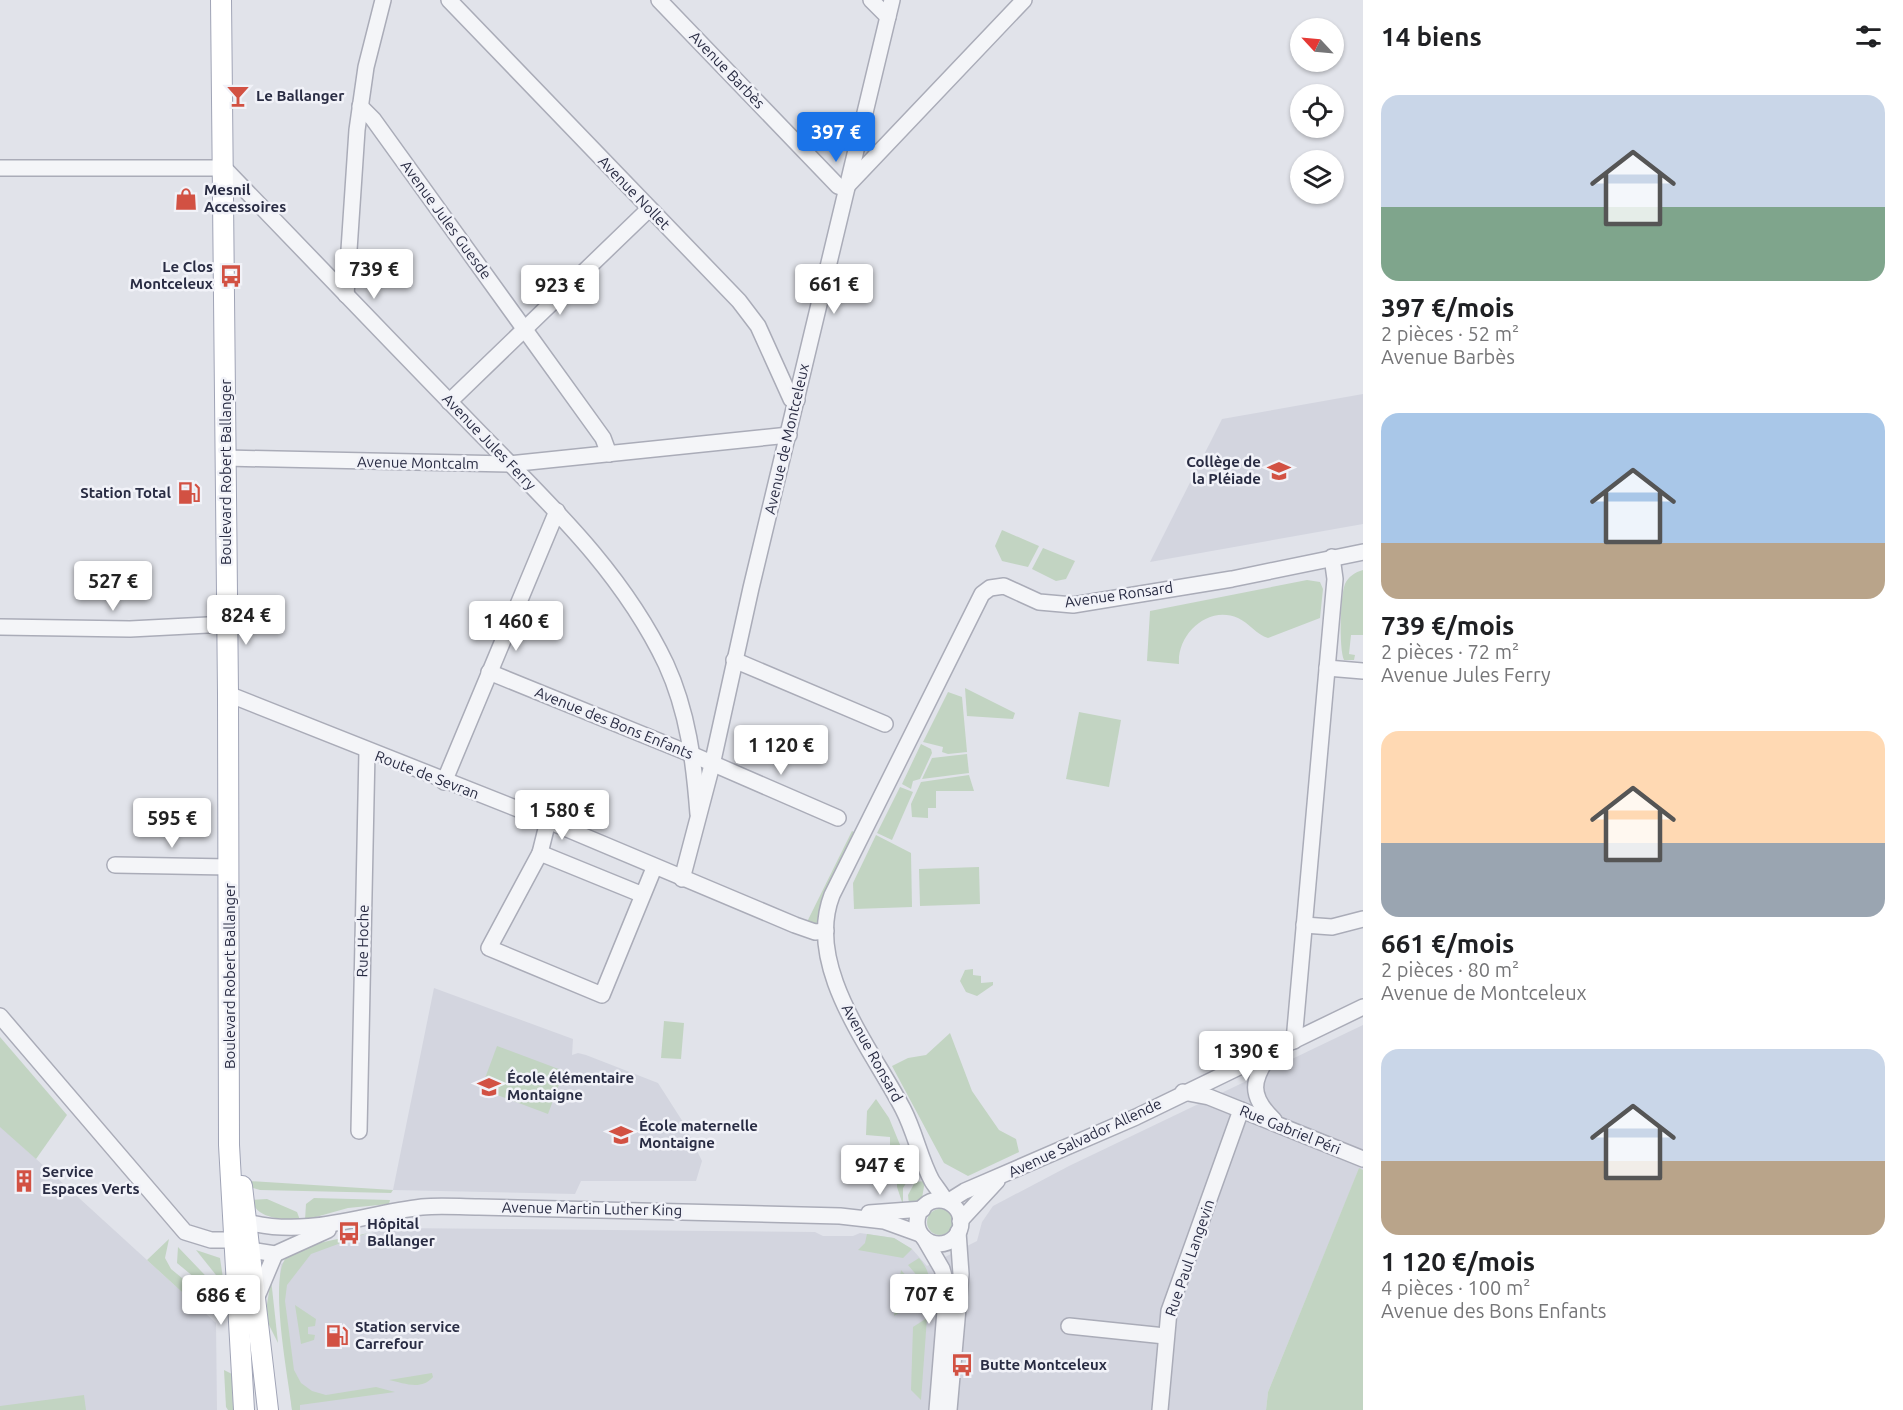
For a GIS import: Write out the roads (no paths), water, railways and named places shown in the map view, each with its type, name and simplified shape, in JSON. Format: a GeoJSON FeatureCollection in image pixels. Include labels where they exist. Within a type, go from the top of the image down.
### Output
{"type":"FeatureCollection","features":[{"type":"Feature","properties":{"kind":"main road","name":"Boulevard Robert Ballanger"},"geometry":{"type":"LineString","coordinates":[[221,0],[228,694],[231,1124],[229,1145],[243,1245],[255,1302],[268,1410]]}},
{"type":"Feature","properties":{"kind":"main road","name":"Boulevard Robert Ballanger"},"geometry":{"type":"LineString","coordinates":[[231,1124],[237,1144],[247,1222],[243,1245],[244,1410]]}},
{"type":"Feature","properties":{"kind":"street"},"geometry":{"type":"LineString","coordinates":[[346,295],[360,106],[366,67],[383,0]]}},
{"type":"Feature","properties":{"kind":"street","name":"Avenue Nollet"},"geometry":{"type":"LineString","coordinates":[[448,0],[739,301],[758,326],[791,399],[797,400]]}},
{"type":"Feature","properties":{"kind":"street","name":"Avenue Barbès"},"geometry":{"type":"LineString","coordinates":[[659,0],[838,186],[846,188]]}},
{"type":"Feature","properties":{"kind":"street"},"geometry":{"type":"LineString","coordinates":[[872,0],[888,17]]}},
{"type":"Feature","properties":{"kind":"street","name":"Avenue de Montceleux"},"geometry":{"type":"LineString","coordinates":[[682,879],[712,765],[734,660],[892,0]]}},
{"type":"Feature","properties":{"kind":"street"},"geometry":{"type":"LineString","coordinates":[[846,188],[1024,0]]}},
{"type":"Feature","properties":{"kind":"street","name":"Avenue Jules Guesde"},"geometry":{"type":"LineString","coordinates":[[360,106],[374,119],[603,438],[609,454]]}},
{"type":"Feature","properties":{"kind":"street"},"geometry":{"type":"LineString","coordinates":[[857,147],[863,153],[874,156]]}},
{"type":"Feature","properties":{"kind":"street"},"geometry":{"type":"LineString","coordinates":[[0,168],[224,168]]}},
{"type":"Feature","properties":{"kind":"street","name":"Avenue Jules Ferry"},"geometry":{"type":"LineString","coordinates":[[224,168],[556,511],[613,576],[642,620],[666,666],[681,708],[693,755],[698,814]]}},
{"type":"Feature","properties":{"kind":"street"},"geometry":{"type":"LineString","coordinates":[[449,402],[649,209]]}},
{"type":"Feature","properties":{"kind":"street","name":"Avenue Montcalm"},"geometry":{"type":"LineString","coordinates":[[225,458],[509,464],[789,435]]}},
{"type":"Feature","properties":{"kind":"street"},"geometry":{"type":"LineString","coordinates":[[444,782],[556,511]]}},
{"type":"Feature","properties":{"kind":"street"},"geometry":{"type":"LineString","coordinates":[[1294,1041],[1335,577],[1332,557],[1363,552]]}},
{"type":"Feature","properties":{"kind":"street","name":"Avenue Ronsard"},"geometry":{"type":"LineString","coordinates":[[947,1200],[926,1167],[903,1109],[871,1057],[844,1005],[833,973],[826,931],[828,906],[832,895],[978,602],[990,588],[1004,586],[1039,602],[1073,605],[1232,579],[1332,557]]}},
{"type":"Feature","properties":{"kind":"street"},"geometry":{"type":"LineString","coordinates":[[0,627],[130,628],[227,624]]}},
{"type":"Feature","properties":{"kind":"street"},"geometry":{"type":"LineString","coordinates":[[734,660],[885,724]]}},
{"type":"Feature","properties":{"kind":"street"},"geometry":{"type":"LineString","coordinates":[[1327,668],[1363,671]]}},
{"type":"Feature","properties":{"kind":"street","name":"Avenue des Bons Enfants"},"geometry":{"type":"LineString","coordinates":[[489,672],[693,755],[838,818]]}},
{"type":"Feature","properties":{"kind":"street","name":"Route de Sevran"},"geometry":{"type":"LineString","coordinates":[[228,694],[444,782],[548,821],[654,868],[795,925],[815,932],[826,931]]}},
{"type":"Feature","properties":{"kind":"street","name":"Rue Hoche"},"geometry":{"type":"LineString","coordinates":[[359,1131],[367,751]]}},
{"type":"Feature","properties":{"kind":"street"},"geometry":{"type":"LineString","coordinates":[[548,821],[540,853],[489,948],[602,995],[654,868]]}},
{"type":"Feature","properties":{"kind":"street"},"geometry":{"type":"LineString","coordinates":[[540,853],[643,895]]}},
{"type":"Feature","properties":{"kind":"street"},"geometry":{"type":"LineString","coordinates":[[115,865],[229,867]]}},
{"type":"Feature","properties":{"kind":"street"},"geometry":{"type":"LineString","coordinates":[[1304,925],[1332,927],[1363,919]]}},
{"type":"Feature","properties":{"kind":"street","name":"Avenue Salvador Allende"},"geometry":{"type":"LineString","coordinates":[[947,1200],[1136,1117],[1183,1092],[1363,1007]]}},
{"type":"Feature","properties":{"kind":"street"},"geometry":{"type":"LineString","coordinates":[[0,1016],[185,1232],[210,1240],[243,1245],[275,1254],[255,1302]]}},
{"type":"Feature","properties":{"kind":"street"},"geometry":{"type":"LineString","coordinates":[[1273,1051],[1259,1070],[1254,1092],[1262,1108],[1281,1126]]}},
{"type":"Feature","properties":{"kind":"street","name":"Rue Gabriel Péri"},"geometry":{"type":"LineString","coordinates":[[1183,1092],[1209,1097],[1363,1159]]}},
{"type":"Feature","properties":{"kind":"street","name":"Rue Paul Langevin"},"geometry":{"type":"LineString","coordinates":[[1160,1410],[1165,1336],[1174,1295],[1241,1110]]}},
{"type":"Feature","properties":{"kind":"street","name":"Avenue Ronsard"},"geometry":{"type":"LineString","coordinates":[[924,1207],[928,1186],[926,1167]]}},
{"type":"Feature","properties":{"kind":"street","name":"Avenue Salvador Allende"},"geometry":{"type":"LineString","coordinates":[[959,1226],[1001,1177]]}},
{"type":"Feature","properties":{"kind":"street"},"geometry":{"type":"LineString","coordinates":[[937,1410],[947,1286],[942,1269],[918,1226],[924,1207],[947,1200],[958,1210],[961,1274],[949,1410]]}},
{"type":"Feature","properties":{"kind":"street","name":"Avenue Martin Luther King"},"geometry":{"type":"LineString","coordinates":[[247,1222],[272,1228],[346,1223],[423,1207],[840,1216],[884,1221],[922,1236]]}},
{"type":"Feature","properties":{"kind":"street","name":"Avenue Martin Luther King"},"geometry":{"type":"LineString","coordinates":[[840,1216],[924,1207]]}},
{"type":"Feature","properties":{"kind":"street","name":"Avenue Martin Luther King"},"geometry":{"type":"LineString","coordinates":[[275,1254],[346,1223]]}},
{"type":"Feature","properties":{"kind":"street"},"geometry":{"type":"LineString","coordinates":[[922,1236],[941,1244],[949,1242],[959,1226]]}},
{"type":"Feature","properties":{"kind":"street"},"geometry":{"type":"LineString","coordinates":[[1069,1326],[1165,1336]]}},
{"type":"Feature","properties":{"kind":"place","name":"Le Ballanger"},"geometry":{"type":"Point","coordinates":[238,96]}},
{"type":"Feature","properties":{"kind":"place","name":"Mesnil Accessoires"},"geometry":{"type":"Point","coordinates":[186,199]}},
{"type":"Feature","properties":{"kind":"place","name":"Le Clos Montceleux"},"geometry":{"type":"Point","coordinates":[231,276]}},
{"type":"Feature","properties":{"kind":"place","name":"Collège de la Pléiade"},"geometry":{"type":"Point","coordinates":[1279,471]}},
{"type":"Feature","properties":{"kind":"place","name":"Station Total"},"geometry":{"type":"Point","coordinates":[189,493]}},
{"type":"Feature","properties":{"kind":"place","name":"École élémentaire Montaigne"},"geometry":{"type":"Point","coordinates":[489,1087]}},
{"type":"Feature","properties":{"kind":"place","name":"École maternelle Montaigne"},"geometry":{"type":"Point","coordinates":[621,1135]}},
{"type":"Feature","properties":{"kind":"place","name":"Service Espaces Verts"},"geometry":{"type":"Point","coordinates":[24,1181]}},
{"type":"Feature","properties":{"kind":"place","name":"Hôpital Ballanger"},"geometry":{"type":"Point","coordinates":[349,1233]}},
{"type":"Feature","properties":{"kind":"place","name":"Station service Carrefour"},"geometry":{"type":"Point","coordinates":[337,1336]}},
{"type":"Feature","properties":{"kind":"place","name":"Butte Montceleux"},"geometry":{"type":"Point","coordinates":[962,1365]}}]}
